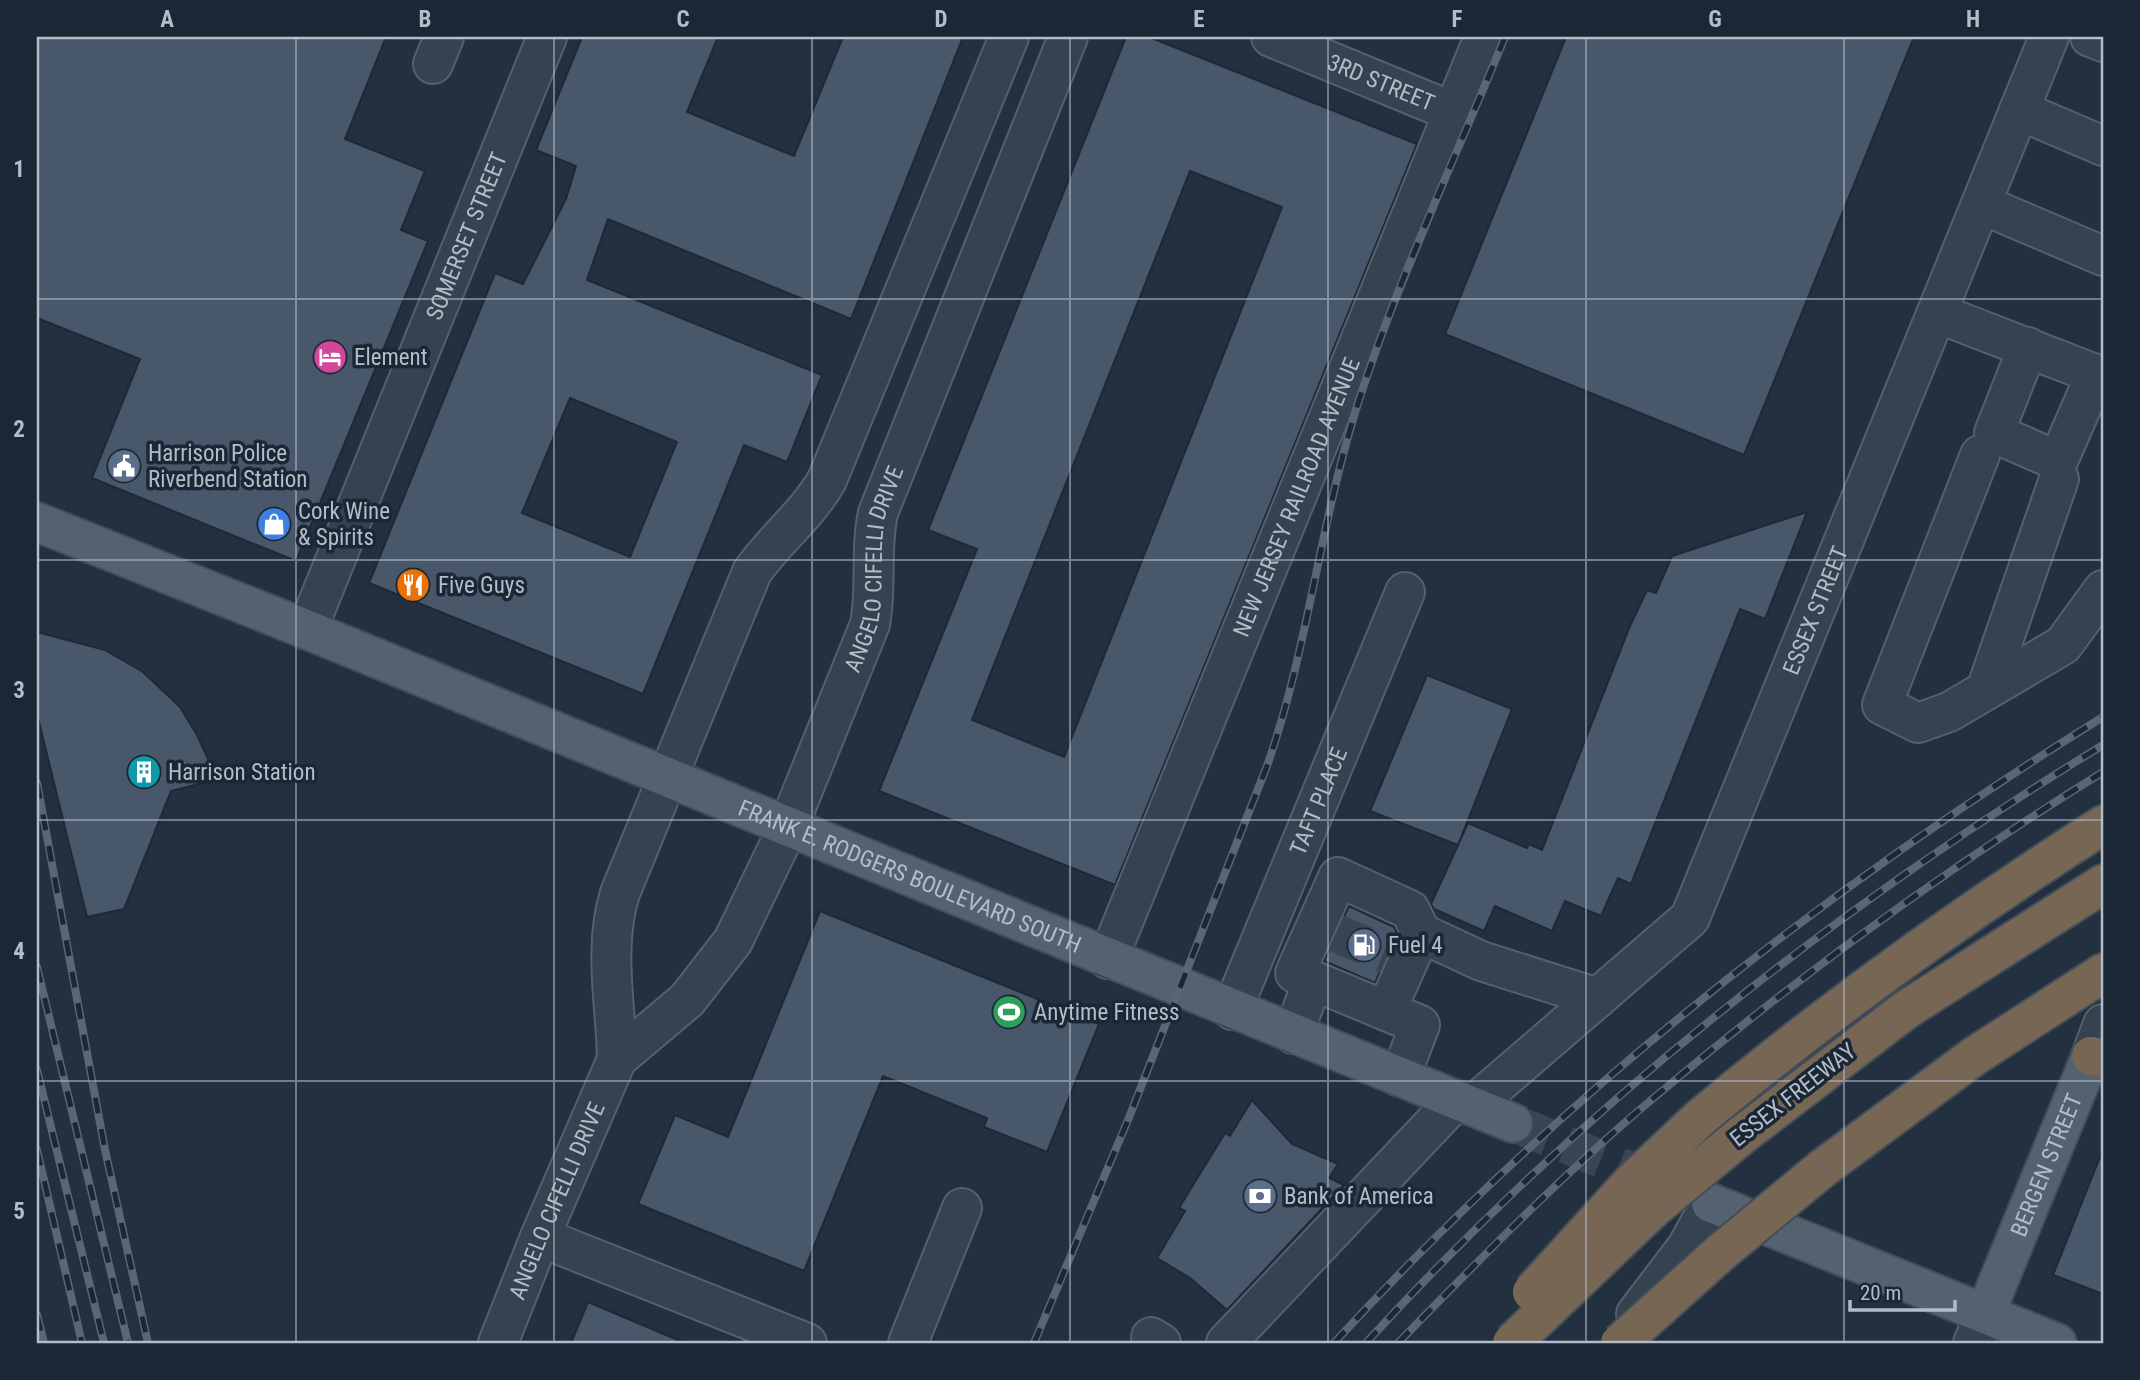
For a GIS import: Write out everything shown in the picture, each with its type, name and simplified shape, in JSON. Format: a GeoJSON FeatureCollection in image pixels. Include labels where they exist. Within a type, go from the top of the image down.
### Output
{"type":"FeatureCollection","features":[{"type":"Feature","properties":{"kind":"highway"},"geometry":{"type":"LineString","coordinates":[[1490,1343],[1592,1224],[1700,1118],[1830,1014],[1913,953],[2103,825]]}},
{"type":"Feature","properties":{"kind":"highway","name":"ESSEX FREEWAY"},"geometry":{"type":"LineString","coordinates":[[1512,1343],[1646,1216],[1742,1135],[1907,1009],[2097,887]]}},
{"type":"Feature","properties":{"kind":"highway"},"geometry":{"type":"LineString","coordinates":[[1620,1343],[1740,1236],[1823,1168],[1924,1091],[2103,973]]}},
{"type":"Feature","properties":{"kind":"main road","name":"FRANK E. RODGERS BOULEVARD SOUTH"},"geometry":{"type":"LineString","coordinates":[[37,522],[298,626],[1513,1123]]}},
{"type":"Feature","properties":{"kind":"main road","name":"BERGEN STREET"},"geometry":{"type":"LineString","coordinates":[[1979,1329],[2099,1046]]}},
{"type":"Feature","properties":{"kind":"main road"},"geometry":{"type":"LineString","coordinates":[[1711,1203],[1979,1329],[2057,1343]]}},
{"type":"Feature","properties":{"kind":"street","name":"SOMERSET STREET"},"geometry":{"type":"LineString","coordinates":[[298,626],[547,37]]}},
{"type":"Feature","properties":{"kind":"street","name":"ANGELO CIFELLI DRIVE"},"geometry":{"type":"LineString","coordinates":[[498,1343],[540,1237],[617,1059],[616,1007],[610,943],[613,917],[667,778],[752,572],[769,547],[814,503],[827,480],[1009,37]]}},
{"type":"Feature","properties":{"kind":"street","name":"ANGELO CIFELLI DRIVE"},"geometry":{"type":"LineString","coordinates":[[617,1059],[687,999],[714,968],[733,941],[754,902],[788,827],[870,624],[874,602],[874,533],[878,513],[1068,37]]}},
{"type":"Feature","properties":{"kind":"street","name":"3RD STREET"},"geometry":{"type":"LineString","coordinates":[[1271,37],[1453,112]]}},
{"type":"Feature","properties":{"kind":"street","name":"NEW JERSEY RAILROAD AVENUE"},"geometry":{"type":"LineString","coordinates":[[1108,959],[1484,37]]}},
{"type":"Feature","properties":{"kind":"street","name":"ESSEX STREET"},"geometry":{"type":"LineString","coordinates":[[1226,1343],[1464,1103],[1598,998],[1690,918],[2049,37]]}},
{"type":"Feature","properties":{"kind":"street"},"geometry":{"type":"LineString","coordinates":[[2090,37],[2103,42]]}},
{"type":"Feature","properties":{"kind":"street"},"geometry":{"type":"LineString","coordinates":[[2019,110],[2103,146]]}},
{"type":"Feature","properties":{"kind":"street"},"geometry":{"type":"LineString","coordinates":[[1981,204],[2103,256]]}},
{"type":"Feature","properties":{"kind":"street"},"geometry":{"type":"LineString","coordinates":[[1937,313],[2028,347],[2100,375],[2059,461],[1994,433],[2028,347]]}},
{"type":"Feature","properties":{"kind":"street"},"geometry":{"type":"LineString","coordinates":[[1980,456],[1882,705],[1918,723],[1949,712],[2063,645],[2103,590]]}},
{"type":"Feature","properties":{"kind":"street"},"geometry":{"type":"LineString","coordinates":[[1986,690],[2059,479]]}},
{"type":"Feature","properties":{"kind":"street","name":"TAFT PLACE"},"geometry":{"type":"LineString","coordinates":[[1232,1010],[1405,592]]}},
{"type":"Feature","properties":{"kind":"street"},"geometry":{"type":"LineString","coordinates":[[1293,1034],[1316,946],[1338,877],[1410,911],[1408,952],[1387,1011]]}},
{"type":"Feature","properties":{"kind":"street"},"geometry":{"type":"LineString","coordinates":[[1266,931],[1316,946],[1387,1011],[1420,1025],[1399,1077]]}},
{"type":"Feature","properties":{"kind":"street"},"geometry":{"type":"LineString","coordinates":[[1408,952],[1481,961],[1598,998]]}},
{"type":"Feature","properties":{"kind":"street"},"geometry":{"type":"LineString","coordinates":[[1612,1343],[1687,1247],[1711,1203]]}},
{"type":"Feature","properties":{"kind":"street"},"geometry":{"type":"LineString","coordinates":[[908,1343],[962,1208]]}},
{"type":"Feature","properties":{"kind":"street"},"geometry":{"type":"LineString","coordinates":[[540,1237],[807,1343]]}},
{"type":"Feature","properties":{"kind":"building"},"geometry":{"type":"Polygon","coordinates":[[[37,37],[386,37],[345,139],[425,171],[401,230],[428,241],[296,561],[92,478],[140,359],[37,318],[37,37]]]}},
{"type":"Feature","properties":{"kind":"building"},"geometry":{"type":"Polygon","coordinates":[[[582,37],[718,37],[687,112],[794,156],[843,37],[963,37],[851,319],[608,219],[587,280],[822,375],[787,462],[744,445],[643,694],[369,583],[495,273],[523,284],[566,199],[576,166],[536,150],[582,37]],[[570,398],[522,513],[630,557],[677,442],[570,398]]]}},
{"type":"Feature","properties":{"kind":"building"},"geometry":{"type":"Polygon","coordinates":[[[1126,37],[1149,37],[1417,144],[1115,885],[879,791],[977,549],[928,530],[1126,37]],[[1190,171],[972,720],[1064,757],[1282,207],[1190,171]]]}},
{"type":"Feature","properties":{"kind":"building"},"geometry":{"type":"Polygon","coordinates":[[[1566,37],[1914,37],[1744,455],[1445,334],[1566,37]]]}},
{"type":"Feature","properties":{"kind":"building"},"geometry":{"type":"Polygon","coordinates":[[[1807,512],[1765,619],[1740,609],[1631,884],[1618,878],[1601,916],[1565,901],[1552,931],[1495,906],[1484,931],[1434,909],[1431,904],[1468,823],[1527,848],[1529,844],[1542,850],[1630,626],[1647,590],[1656,593],[1672,556],[1807,512]]]}},
{"type":"Feature","properties":{"kind":"building","name":"Harrison Station"},"geometry":{"type":"Polygon","coordinates":[[[37,632],[105,650],[143,672],[180,707],[210,763],[215,780],[171,791],[124,909],[87,917],[37,714],[37,632]]]}},
{"type":"Feature","properties":{"kind":"building"},"geometry":{"type":"Polygon","coordinates":[[[1427,675],[1512,709],[1458,845],[1370,811],[1427,675]]]}},
{"type":"Feature","properties":{"kind":"building"},"geometry":{"type":"Polygon","coordinates":[[[1349,906],[1394,927],[1397,933],[1375,983],[1324,961],[1349,906]]]}},
{"type":"Feature","properties":{"kind":"building"},"geometry":{"type":"Polygon","coordinates":[[[820,911],[1099,1024],[1047,1152],[984,1127],[987,1118],[883,1076],[804,1271],[638,1204],[675,1115],[728,1137],[820,911]]]}},
{"type":"Feature","properties":{"kind":"building","name":"Bank of America"},"geometry":{"type":"Polygon","coordinates":[[[1252,1100],[1292,1144],[1338,1164],[1329,1178],[1344,1185],[1227,1310],[1190,1278],[1157,1258],[1185,1211],[1179,1208],[1225,1133],[1230,1136],[1252,1100]]]}},
{"type":"Feature","properties":{"kind":"building"},"geometry":{"type":"Polygon","coordinates":[[[2103,1152],[2103,1294],[2053,1275],[2103,1152]]]}},
{"type":"Feature","properties":{"kind":"building"},"geometry":{"type":"Polygon","coordinates":[[[588,1302],[685,1343],[571,1343],[588,1302]]]}},
{"type":"Feature","properties":{"kind":"tunnel"},"geometry":{"type":"LineString","coordinates":[[1331,931],[1396,959]]}},
{"type":"Feature","properties":{"kind":"tunnel"},"geometry":{"type":"LineString","coordinates":[[1513,1123],[1670,1187]]}},
{"type":"Feature","properties":{"kind":"railway"},"geometry":{"type":"LineString","coordinates":[[1034,1343],[1128,1120],[1267,766],[1293,679],[1331,503],[1354,416],[1406,272],[1505,37]]}},
{"type":"Feature","properties":{"kind":"railway"},"geometry":{"type":"LineString","coordinates":[[1334,1343],[1420,1253],[1509,1166],[1697,1003],[1896,854],[2103,717]]}},
{"type":"Feature","properties":{"kind":"railway"},"geometry":{"type":"LineString","coordinates":[[1366,1343],[1448,1257],[1533,1174],[1622,1094],[1714,1018],[1904,875],[2103,745]]}},
{"type":"Feature","properties":{"kind":"railway"},"geometry":{"type":"LineString","coordinates":[[1398,1343],[1553,1189],[1704,1056],[1870,928],[1985,848],[2103,772]]}},
{"type":"Feature","properties":{"kind":"railway"},"geometry":{"type":"LineString","coordinates":[[37,783],[105,1150],[148,1343]]}},
{"type":"Feature","properties":{"kind":"railway"},"geometry":{"type":"LineString","coordinates":[[37,967],[128,1343]]}},
{"type":"Feature","properties":{"kind":"railway"},"geometry":{"type":"LineString","coordinates":[[37,1070],[104,1343]]}},
{"type":"Feature","properties":{"kind":"railway"},"geometry":{"type":"LineString","coordinates":[[37,1150],[82,1343]]}},
{"type":"Feature","properties":{"kind":"railway"},"geometry":{"type":"LineString","coordinates":[[37,1315],[44,1343]]}},
{"type":"Feature","properties":{"kind":"place","name":"Element"},"geometry":{"type":"Point","coordinates":[330,357]}},
{"type":"Feature","properties":{"kind":"place","name":"Harrison Police Riverbend Station"},"geometry":{"type":"Point","coordinates":[124,466]}},
{"type":"Feature","properties":{"kind":"place","name":"Cork Wine & Spirits"},"geometry":{"type":"Point","coordinates":[274,524]}},
{"type":"Feature","properties":{"kind":"place","name":"Five Guys"},"geometry":{"type":"Point","coordinates":[413,585]}},
{"type":"Feature","properties":{"kind":"place","name":"Harrison Station"},"geometry":{"type":"Point","coordinates":[144,772]}},
{"type":"Feature","properties":{"kind":"place","name":"Fuel 4"},"geometry":{"type":"Point","coordinates":[1364,945]}},
{"type":"Feature","properties":{"kind":"place","name":"Anytime Fitness"},"geometry":{"type":"Point","coordinates":[1009,1012]}},
{"type":"Feature","properties":{"kind":"place","name":"Bank of America"},"geometry":{"type":"Point","coordinates":[1260,1196]}}]}
